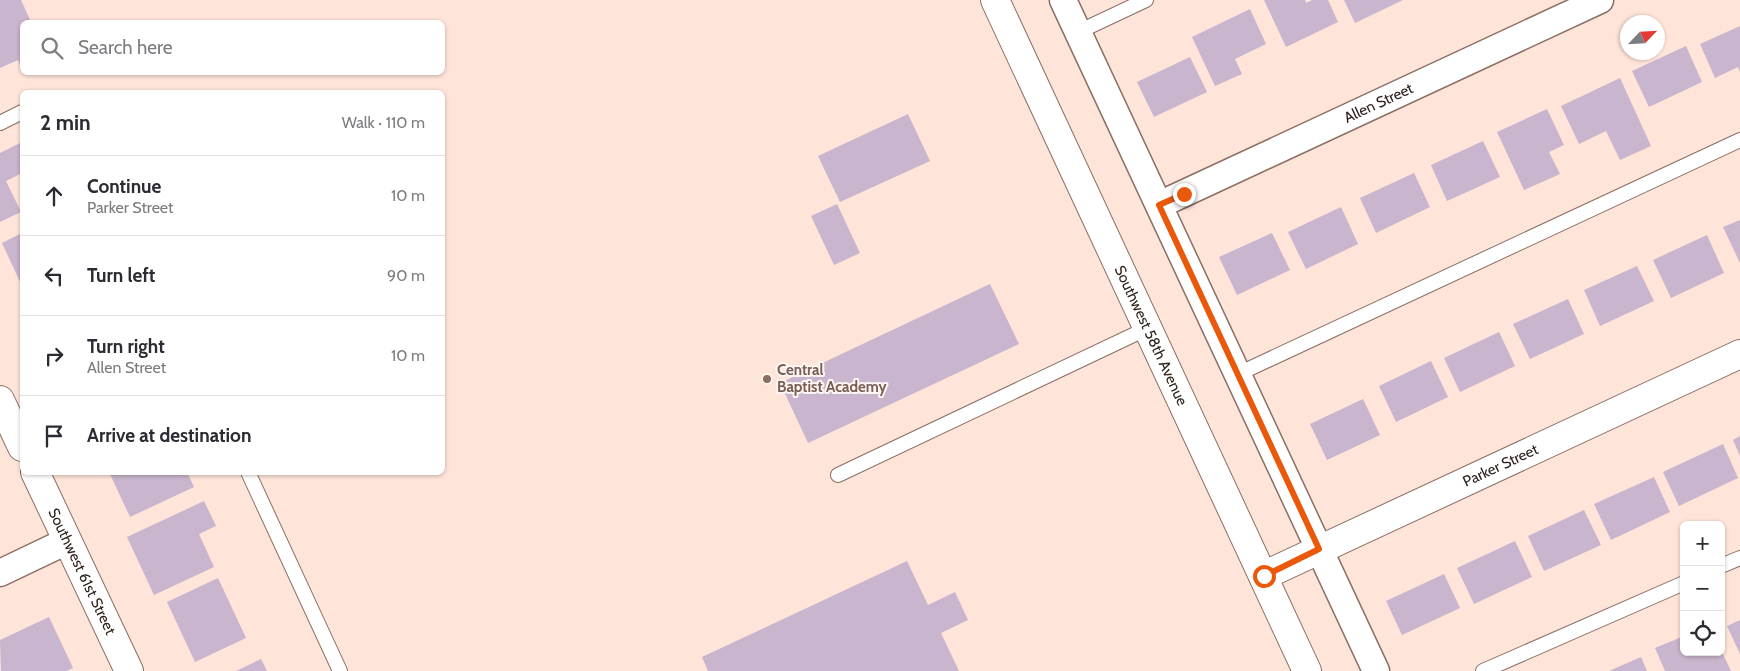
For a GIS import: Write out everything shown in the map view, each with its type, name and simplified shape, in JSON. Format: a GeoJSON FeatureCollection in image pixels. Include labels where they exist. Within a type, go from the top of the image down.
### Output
{"type":"FeatureCollection","features":[{"type":"Feature","properties":{"kind":"main road","name":"Southwest 58th Avenue"},"geometry":{"type":"LineString","coordinates":[[995,0],[1307,671]]}},
{"type":"Feature","properties":{"kind":"main road","name":"Parker Street"},"geometry":{"type":"LineString","coordinates":[[1264,576],[1740,354]]}},
{"type":"Feature","properties":{"kind":"main road"},"geometry":{"type":"LineString","coordinates":[[0,400],[20,443]]}},
{"type":"Feature","properties":{"kind":"main road","name":"Southwest 61st Street"},"geometry":{"type":"LineString","coordinates":[[35,475],[129,671]]}},
{"type":"Feature","properties":{"kind":"street"},"geometry":{"type":"LineString","coordinates":[[1063,0],[1376,671]]}},
{"type":"Feature","properties":{"kind":"street","name":"Allen Street"},"geometry":{"type":"LineString","coordinates":[[1159,205],[1600,0]]}},
{"type":"Feature","properties":{"kind":"street"},"geometry":{"type":"LineString","coordinates":[[0,572],[67,542]]}},
{"type":"Feature","properties":{"kind":"lane"},"geometry":{"type":"LineString","coordinates":[[1078,32],[1146,0]]}},
{"type":"Feature","properties":{"kind":"lane"},"geometry":{"type":"LineString","coordinates":[[0,123],[20,113]]}},
{"type":"Feature","properties":{"kind":"lane"},"geometry":{"type":"LineString","coordinates":[[1238,374],[1740,140]]}},
{"type":"Feature","properties":{"kind":"lane"},"geometry":{"type":"LineString","coordinates":[[838,475],[1148,328]]}},
{"type":"Feature","properties":{"kind":"lane"},"geometry":{"type":"LineString","coordinates":[[249,475],[340,671]]}},
{"type":"Feature","properties":{"kind":"lane"},"geometry":{"type":"LineString","coordinates":[[1725,564],[1740,558]]}},
{"type":"Feature","properties":{"kind":"lane"},"geometry":{"type":"LineString","coordinates":[[1483,671],[1680,585]]}},
{"type":"Feature","properties":{"kind":"building"},"geometry":{"type":"Polygon","coordinates":[[[0,0],[21,0],[30,20],[20,20],[20,66],[18,60],[0,68],[0,0]]]}},
{"type":"Feature","properties":{"kind":"building"},"geometry":{"type":"Polygon","coordinates":[[[1264,0],[1305,0],[1306,3],[1312,0],[1328,0],[1338,22],[1286,47],[1264,0]]]}},
{"type":"Feature","properties":{"kind":"building"},"geometry":{"type":"Polygon","coordinates":[[[1344,0],[1403,0],[1355,23],[1344,0]]]}},
{"type":"Feature","properties":{"kind":"building"},"geometry":{"type":"Polygon","coordinates":[[[1250,9],[1266,44],[1235,59],[1242,74],[1215,86],[1192,37],[1250,9]]]}},
{"type":"Feature","properties":{"kind":"building"},"geometry":{"type":"Polygon","coordinates":[[[1740,26],[1740,72],[1738,67],[1715,78],[1700,44],[1740,26]]]}},
{"type":"Feature","properties":{"kind":"building"},"geometry":{"type":"Polygon","coordinates":[[[1686,46],[1702,82],[1649,107],[1632,71],[1656,60],[1665,60],[1665,56],[1686,46]]]}},
{"type":"Feature","properties":{"kind":"building"},"geometry":{"type":"Polygon","coordinates":[[[1190,57],[1207,92],[1154,117],[1137,82],[1190,57]]]}},
{"type":"Feature","properties":{"kind":"building"},"geometry":{"type":"Polygon","coordinates":[[[1620,78],[1651,146],[1620,160],[1606,131],[1579,144],[1561,106],[1620,78]]]}},
{"type":"Feature","properties":{"kind":"building"},"geometry":{"type":"Polygon","coordinates":[[[1547,109],[1564,145],[1549,152],[1560,174],[1524,190],[1497,132],[1547,109]]]}},
{"type":"Feature","properties":{"kind":"building"},"geometry":{"type":"Polygon","coordinates":[[[908,114],[930,161],[840,202],[818,156],[908,114]]]}},
{"type":"Feature","properties":{"kind":"building"},"geometry":{"type":"Polygon","coordinates":[[[1483,141],[1500,177],[1447,201],[1431,165],[1483,141]]]}},
{"type":"Feature","properties":{"kind":"building"},"geometry":{"type":"Polygon","coordinates":[[[20,143],[20,174],[6,181],[20,212],[0,222],[0,153],[20,143]]]}},
{"type":"Feature","properties":{"kind":"building"},"geometry":{"type":"Polygon","coordinates":[[[1414,173],[1430,207],[1376,233],[1360,198],[1414,173]]]}},
{"type":"Feature","properties":{"kind":"building"},"geometry":{"type":"Polygon","coordinates":[[[837,204],[860,253],[834,265],[811,216],[837,204]]]}},
{"type":"Feature","properties":{"kind":"building"},"geometry":{"type":"Polygon","coordinates":[[[1341,207],[1358,244],[1306,269],[1288,232],[1341,207]]]}},
{"type":"Feature","properties":{"kind":"building"},"geometry":{"type":"Polygon","coordinates":[[[1740,220],[1740,263],[1723,227],[1740,220]]]}},
{"type":"Feature","properties":{"kind":"building"},"geometry":{"type":"Polygon","coordinates":[[[1272,233],[1290,270],[1237,295],[1219,257],[1272,233]]]}},
{"type":"Feature","properties":{"kind":"building"},"geometry":{"type":"Polygon","coordinates":[[[20,234],[20,282],[2,243],[20,234]]]}},
{"type":"Feature","properties":{"kind":"building"},"geometry":{"type":"Polygon","coordinates":[[[1707,235],[1724,273],[1671,298],[1653,260],[1707,235]]]}},
{"type":"Feature","properties":{"kind":"building"},"geometry":{"type":"Polygon","coordinates":[[[1637,266],[1654,301],[1600,326],[1584,290],[1637,266]]]}},
{"type":"Feature","properties":{"kind":"building"},"geometry":{"type":"Polygon","coordinates":[[[990,284],[1019,344],[808,443],[780,383],[990,284]]]}},
{"type":"Feature","properties":{"kind":"building"},"geometry":{"type":"Polygon","coordinates":[[[1568,299],[1584,334],[1530,359],[1513,324],[1568,299]]]}},
{"type":"Feature","properties":{"kind":"building"},"geometry":{"type":"Polygon","coordinates":[[[1499,332],[1515,366],[1460,392],[1444,358],[1499,332]]]}},
{"type":"Feature","properties":{"kind":"building"},"geometry":{"type":"Polygon","coordinates":[[[1431,361],[1448,397],[1396,422],[1379,386],[1431,361]]]}},
{"type":"Feature","properties":{"kind":"building"},"geometry":{"type":"Polygon","coordinates":[[[1363,399],[1380,435],[1327,460],[1310,424],[1363,399]]]}},
{"type":"Feature","properties":{"kind":"building"},"geometry":{"type":"Polygon","coordinates":[[[1740,436],[1740,456],[1733,440],[1740,436]]]}},
{"type":"Feature","properties":{"kind":"building"},"geometry":{"type":"Polygon","coordinates":[[[1723,444],[1738,478],[1679,506],[1663,472],[1723,444]]]}},
{"type":"Feature","properties":{"kind":"building"},"geometry":{"type":"Polygon","coordinates":[[[110,475],[188,475],[194,487],[130,517],[110,475]]]}},
{"type":"Feature","properties":{"kind":"building"},"geometry":{"type":"Polygon","coordinates":[[[1654,477],[1670,512],[1611,540],[1594,504],[1654,477]]]}},
{"type":"Feature","properties":{"kind":"building"},"geometry":{"type":"Polygon","coordinates":[[[204,501],[216,526],[199,534],[214,567],[154,595],[127,537],[204,501]]]}},
{"type":"Feature","properties":{"kind":"building"},"geometry":{"type":"Polygon","coordinates":[[[1584,510],[1601,545],[1544,571],[1528,536],[1584,510]]]}},
{"type":"Feature","properties":{"kind":"building"},"geometry":{"type":"Polygon","coordinates":[[[1515,541],[1532,577],[1474,604],[1457,568],[1515,541]]]}},
{"type":"Feature","properties":{"kind":"building"},"geometry":{"type":"Polygon","coordinates":[[[907,561],[928,605],[955,592],[968,620],[941,633],[959,671],[708,671],[702,657],[907,561]]]}},
{"type":"Feature","properties":{"kind":"building"},"geometry":{"type":"Polygon","coordinates":[[[1444,574],[1460,608],[1402,635],[1386,601],[1444,574]]]}},
{"type":"Feature","properties":{"kind":"building"},"geometry":{"type":"Polygon","coordinates":[[[218,578],[246,638],[195,662],[167,602],[218,578]]]}},
{"type":"Feature","properties":{"kind":"building"},"geometry":{"type":"Polygon","coordinates":[[[49,617],[73,668],[67,671],[1,671],[0,640],[49,617]]]}},
{"type":"Feature","properties":{"kind":"building"},"geometry":{"type":"Polygon","coordinates":[[[1740,620],[1740,654],[1727,626],[1740,620]]]}},
{"type":"Feature","properties":{"kind":"building"},"geometry":{"type":"Polygon","coordinates":[[[1680,638],[1680,656],[1724,656],[1731,671],[1665,671],[1655,648],[1680,638]]]}},
{"type":"Feature","properties":{"kind":"building"},"geometry":{"type":"Polygon","coordinates":[[[1641,657],[1647,671],[1609,671],[1641,657]]]}},
{"type":"Feature","properties":{"kind":"building"},"geometry":{"type":"Polygon","coordinates":[[[261,659],[267,671],[236,671],[261,659]]]}},
{"type":"Feature","properties":{"kind":"place","name":"Central Baptist Academy"},"geometry":{"type":"Point","coordinates":[767,379]}},
{"type":"Feature","properties":{"kind":"route"},"geometry":{"type":"LineString","coordinates":[[1184,194],[1159,205],[1319,549],[1264,576]]}}]}
